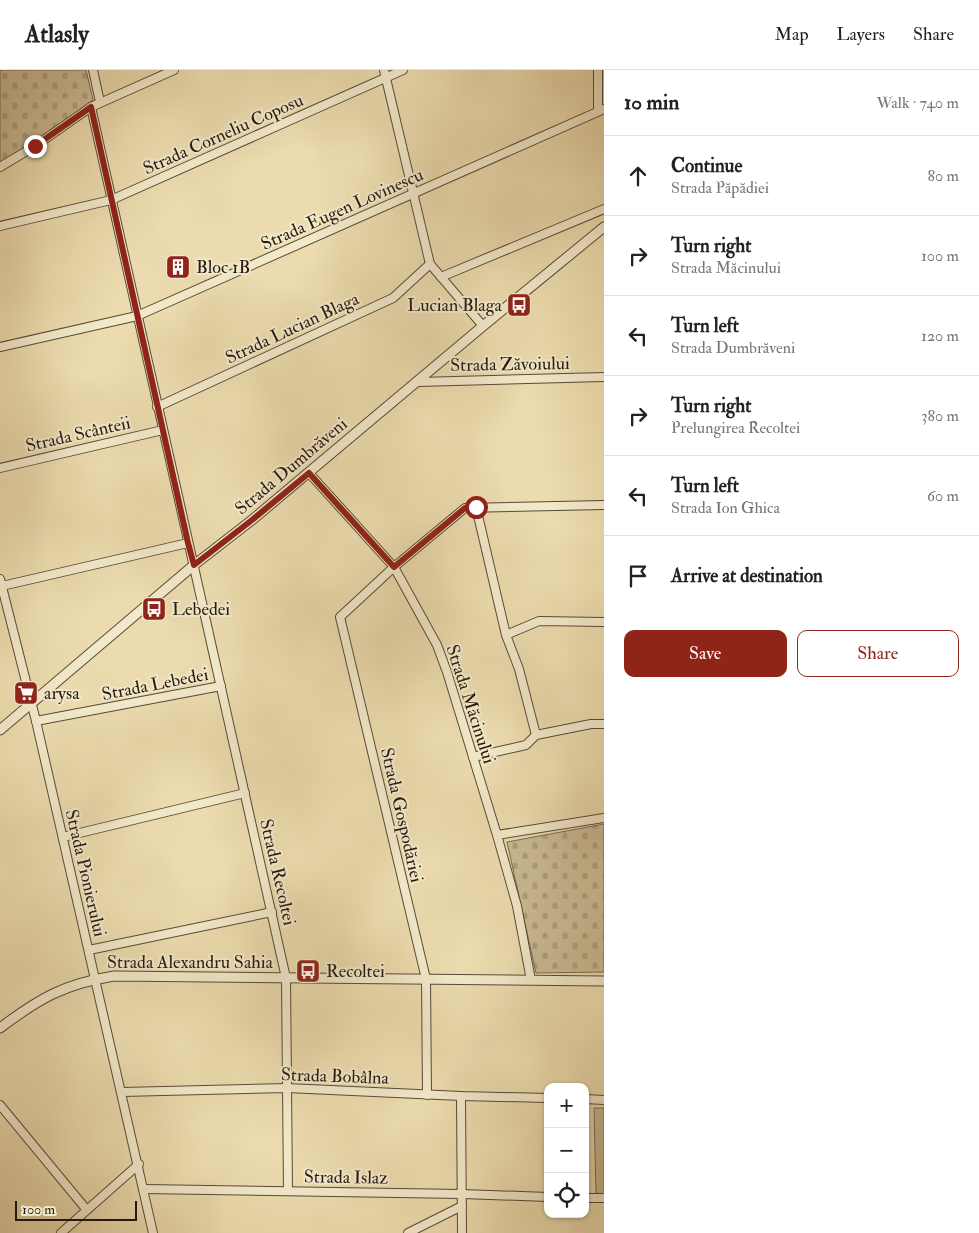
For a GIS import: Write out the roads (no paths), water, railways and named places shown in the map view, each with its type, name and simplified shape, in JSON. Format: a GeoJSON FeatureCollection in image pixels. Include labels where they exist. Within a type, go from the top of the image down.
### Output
{"type":"FeatureCollection","features":[{"type":"Feature","properties":{"kind":"street"},"geometry":{"type":"LineString","coordinates":[[93,70],[100,102]]}},
{"type":"Feature","properties":{"kind":"street"},"geometry":{"type":"LineString","coordinates":[[0,168],[91,107],[174,70]]}},
{"type":"Feature","properties":{"kind":"street","name":"Strada Corneliu Coposu"},"geometry":{"type":"LineString","coordinates":[[0,226],[112,200],[385,74],[403,70]]}},
{"type":"Feature","properties":{"kind":"street"},"geometry":{"type":"LineString","coordinates":[[598,70],[601,110]]}},
{"type":"Feature","properties":{"kind":"street"},"geometry":{"type":"LineString","coordinates":[[385,74],[430,264],[483,326]]}},
{"type":"Feature","properties":{"kind":"street","name":"Strada Recoltei"},"geometry":{"type":"LineString","coordinates":[[91,107],[286,978],[288,1192]]}},
{"type":"Feature","properties":{"kind":"street","name":"Strada Eugen Lovinescu"},"geometry":{"type":"LineString","coordinates":[[0,347],[137,316],[601,110]]}},
{"type":"Feature","properties":{"kind":"street"},"geometry":{"type":"LineString","coordinates":[[441,276],[604,209]]}},
{"type":"Feature","properties":{"kind":"street","name":"Strada Dumbrăveni"},"geometry":{"type":"LineString","coordinates":[[0,730],[194,565],[252,520],[604,227]]}},
{"type":"Feature","properties":{"kind":"street","name":"Strada Lucian Blaga"},"geometry":{"type":"LineString","coordinates":[[157,407],[393,298],[430,264]]}},
{"type":"Feature","properties":{"kind":"street","name":"Strada Zăvoiului"},"geometry":{"type":"LineString","coordinates":[[418,382],[604,377]]}},
{"type":"Feature","properties":{"kind":"street","name":"Strada Scânteii"},"geometry":{"type":"LineString","coordinates":[[0,468],[162,430]]}},
{"type":"Feature","properties":{"kind":"street","name":"Strada Măcinului"},"geometry":{"type":"LineString","coordinates":[[309,473],[394,567],[437,645],[497,835],[517,906],[531,980]]}},
{"type":"Feature","properties":{"kind":"street"},"geometry":{"type":"LineString","coordinates":[[394,567],[465,508],[604,505]]}},
{"type":"Feature","properties":{"kind":"street"},"geometry":{"type":"LineString","coordinates":[[476,507],[506,635],[519,669],[536,735]]}},
{"type":"Feature","properties":{"kind":"street"},"geometry":{"type":"LineString","coordinates":[[1,583],[188,543]]}},
{"type":"Feature","properties":{"kind":"street","name":"Strada Gospodăriei"},"geometry":{"type":"LineString","coordinates":[[394,567],[340,617],[426,979],[427,1095]]}},
{"type":"Feature","properties":{"kind":"street","name":"Strada Pionierului"},"geometry":{"type":"LineString","coordinates":[[1,583],[36,722],[153,1233]]}},
{"type":"Feature","properties":{"kind":"street"},"geometry":{"type":"LineString","coordinates":[[506,635],[539,621],[604,622]]}},
{"type":"Feature","properties":{"kind":"street","name":"Strada Lebedei"},"geometry":{"type":"LineString","coordinates":[[36,722],[221,686]]}},
{"type":"Feature","properties":{"kind":"street"},"geometry":{"type":"LineString","coordinates":[[473,757],[526,745],[536,735],[591,724],[604,724]]}},
{"type":"Feature","properties":{"kind":"street"},"geometry":{"type":"LineString","coordinates":[[62,837],[245,793]]}},
{"type":"Feature","properties":{"kind":"street"},"geometry":{"type":"LineString","coordinates":[[497,835],[604,818]]}},
{"type":"Feature","properties":{"kind":"street"},"geometry":{"type":"LineString","coordinates":[[89,950],[272,912]]}},
{"type":"Feature","properties":{"kind":"street","name":"Strada Alexandru Sahia"},"geometry":{"type":"LineString","coordinates":[[0,1028],[50,994],[78,983],[114,976],[604,981]]}},
{"type":"Feature","properties":{"kind":"street","name":"Strada Bobâlna"},"geometry":{"type":"LineString","coordinates":[[122,1092],[287,1088],[427,1095],[544,1098]]}},
{"type":"Feature","properties":{"kind":"street"},"geometry":{"type":"LineString","coordinates":[[462,1096],[462,1233]]}},
{"type":"Feature","properties":{"kind":"street"},"geometry":{"type":"LineString","coordinates":[[589,1099],[604,1100]]}},
{"type":"Feature","properties":{"kind":"street"},"geometry":{"type":"LineString","coordinates":[[0,1105],[86,1209]]}},
{"type":"Feature","properties":{"kind":"street"},"geometry":{"type":"LineString","coordinates":[[61,1233],[138,1164]]}},
{"type":"Feature","properties":{"kind":"street","name":"Strada Islaz"},"geometry":{"type":"LineString","coordinates":[[144,1189],[544,1196]]}},
{"type":"Feature","properties":{"kind":"street"},"geometry":{"type":"LineString","coordinates":[[589,1198],[604,1198]]}},
{"type":"Feature","properties":{"kind":"street"},"geometry":{"type":"LineString","coordinates":[[408,1233],[462,1206]]}},
{"type":"Feature","properties":{"kind":"place","name":"Bloc 1B"},"geometry":{"type":"Point","coordinates":[178,267]}},
{"type":"Feature","properties":{"kind":"place","name":"Lucian Blaga"},"geometry":{"type":"Point","coordinates":[519,305]}},
{"type":"Feature","properties":{"kind":"place","name":"Lebedei"},"geometry":{"type":"Point","coordinates":[154,609]}},
{"type":"Feature","properties":{"kind":"place","name":"arysa"},"geometry":{"type":"Point","coordinates":[26,693]}},
{"type":"Feature","properties":{"kind":"place","name":"Recoltei"},"geometry":{"type":"Point","coordinates":[308,971]}}]}
